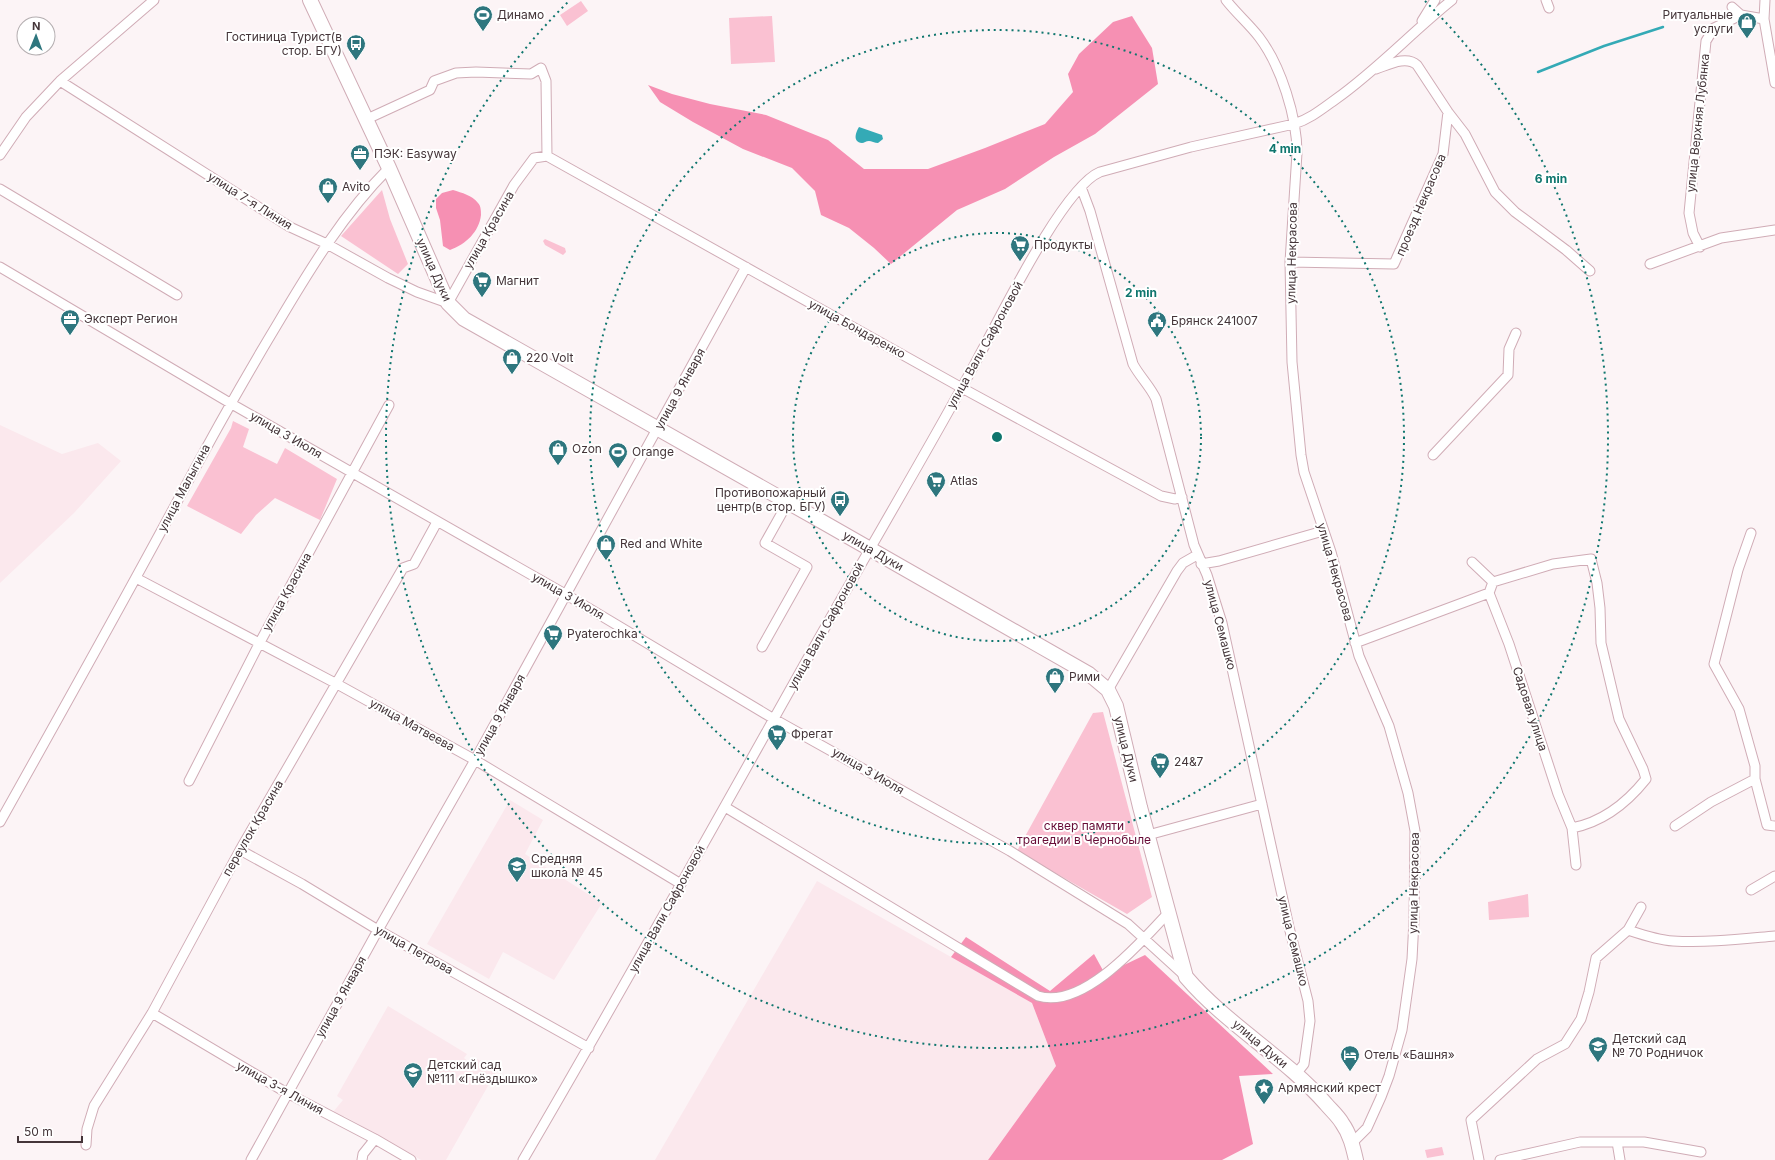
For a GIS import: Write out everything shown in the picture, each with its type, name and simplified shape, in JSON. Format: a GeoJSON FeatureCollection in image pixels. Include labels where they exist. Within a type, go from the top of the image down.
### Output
{"type":"FeatureCollection","features":[{"type":"Feature","properties":{"kind":"main road","name":"улица Дуки"},"geometry":{"type":"LineString","coordinates":[[310,0],[390,168],[448,304],[464,320],[658,428],[1089,674],[1108,690],[1116,706],[1148,835],[1186,977],[1203,997],[1296,1074],[1318,1095],[1342,1123],[1352,1143],[1356,1160]]}},
{"type":"Feature","properties":{"kind":"street"},"geometry":{"type":"LineString","coordinates":[[0,154],[26,117],[60,81],[154,0]]}},
{"type":"Feature","properties":{"kind":"street","name":"улица Некрасова"},"geometry":{"type":"LineString","coordinates":[[1226,0],[1259,38],[1272,60],[1285,92],[1294,124],[1297,147],[1290,262],[1292,362],[1298,438],[1304,472],[1331,552],[1355,643],[1389,726],[1408,793],[1415,831],[1415,889],[1412,959],[1405,1014],[1398,1048],[1381,1098],[1367,1128],[1352,1143]]}},
{"type":"Feature","properties":{"kind":"street"},"geometry":{"type":"LineString","coordinates":[[1419,27],[1435,0]]}},
{"type":"Feature","properties":{"kind":"street"},"geometry":{"type":"LineString","coordinates":[[1294,124],[1309,118],[1356,84],[1419,27],[1452,0]]}},
{"type":"Feature","properties":{"kind":"street"},"geometry":{"type":"LineString","coordinates":[[1765,0],[1764,19],[1775,83]]}},
{"type":"Feature","properties":{"kind":"street"},"geometry":{"type":"LineString","coordinates":[[1732,7],[1741,16],[1764,19]]}},
{"type":"Feature","properties":{"kind":"street","name":"улица Верхняя Лубянка"},"geometry":{"type":"LineString","coordinates":[[1700,247],[1693,233],[1689,213],[1706,41],[1714,28],[1741,16]]}},
{"type":"Feature","properties":{"kind":"street"},"geometry":{"type":"LineString","coordinates":[[1373,70],[1402,61],[1413,62],[1465,134],[1494,192],[1515,212],[1566,250],[1590,271]]}},
{"type":"Feature","properties":{"kind":"street"},"geometry":{"type":"LineString","coordinates":[[367,119],[430,90],[434,82],[456,73],[476,72],[531,74],[541,68],[546,81],[547,156]]}},
{"type":"Feature","properties":{"kind":"street","name":"улица 7-я Линия"},"geometry":{"type":"LineString","coordinates":[[60,81],[290,226],[327,244],[388,278],[417,292],[448,304]]}},
{"type":"Feature","properties":{"kind":"street","name":"проезд Некрасова"},"geometry":{"type":"LineString","coordinates":[[1290,262],[1394,264],[1443,154],[1448,112]]}},
{"type":"Feature","properties":{"kind":"street","name":"улица Вали Сафроновой"},"geometry":{"type":"LineString","coordinates":[[523,1160],[589,1048],[869,549],[962,388],[1049,228],[1080,186],[1094,174],[1156,155],[1294,124]]}},
{"type":"Feature","properties":{"kind":"street","name":"улица Красина"},"geometry":{"type":"LineString","coordinates":[[448,304],[514,185],[534,158],[547,156]]}},
{"type":"Feature","properties":{"kind":"street","name":"улица Бондаренко"},"geometry":{"type":"LineString","coordinates":[[547,156],[962,388],[1162,496],[1175,499],[1182,497]]}},
{"type":"Feature","properties":{"kind":"street","name":"улица Малыгина"},"geometry":{"type":"LineString","coordinates":[[0,822],[136,578],[230,403],[327,244],[379,178],[390,168]]}},
{"type":"Feature","properties":{"kind":"street","name":"улица Семашко"},"geometry":{"type":"LineString","coordinates":[[1080,186],[1090,211],[1133,364],[1138,374],[1152,390],[1156,399],[1197,555],[1207,575],[1222,623],[1289,927],[1308,1001],[1310,1021],[1304,1064],[1296,1074]]}},
{"type":"Feature","properties":{"kind":"street"},"geometry":{"type":"LineString","coordinates":[[0,190],[177,294]]}},
{"type":"Feature","properties":{"kind":"street"},"geometry":{"type":"LineString","coordinates":[[1650,264],[1700,247],[1721,238],[1775,230]]}},
{"type":"Feature","properties":{"kind":"street","name":"улица 3 Июля"},"geometry":{"type":"LineString","coordinates":[[0,267],[230,403],[565,594],[774,719],[1010,851],[1128,924],[1186,977]]}},
{"type":"Feature","properties":{"kind":"street","name":"улица 9 Января"},"geometry":{"type":"LineString","coordinates":[[251,1160],[378,930],[475,760],[746,267]]}},
{"type":"Feature","properties":{"kind":"street"},"geometry":{"type":"LineString","coordinates":[[1433,455],[1508,375],[1509,349],[1516,334]]}},
{"type":"Feature","properties":{"kind":"street","name":"улица Красина"},"geometry":{"type":"LineString","coordinates":[[189,781],[259,644],[389,405]]}},
{"type":"Feature","properties":{"kind":"street"},"geometry":{"type":"LineString","coordinates":[[762,647],[808,567],[766,543],[788,502]]}},
{"type":"Feature","properties":{"kind":"street","name":"переулок Красина"},"geometry":{"type":"LineString","coordinates":[[86,1145],[87,1129],[94,1106],[152,1013],[240,850],[403,568],[414,564],[437,522]]}},
{"type":"Feature","properties":{"kind":"street"},"geometry":{"type":"LineString","coordinates":[[1201,564],[1219,561],[1323,531]]}},
{"type":"Feature","properties":{"kind":"street"},"geometry":{"type":"LineString","coordinates":[[1751,533],[1738,570],[1714,664],[1739,709],[1755,766],[1755,779],[1767,825],[1775,826]]}},
{"type":"Feature","properties":{"kind":"street"},"geometry":{"type":"LineString","coordinates":[[1108,690],[1177,571],[1183,563],[1197,555]]}},
{"type":"Feature","properties":{"kind":"street"},"geometry":{"type":"LineString","coordinates":[[1493,582],[1554,564],[1591,559],[1597,583],[1600,608],[1601,643],[1619,718],[1643,769],[1646,779],[1636,792],[1614,812],[1588,825],[1572,828]]}},
{"type":"Feature","properties":{"kind":"street"},"geometry":{"type":"LineString","coordinates":[[1472,562],[1493,582]]}},
{"type":"Feature","properties":{"kind":"street","name":"улица Матвеева"},"geometry":{"type":"LineString","coordinates":[[136,578],[336,684],[475,760],[681,884]]}},
{"type":"Feature","properties":{"kind":"street"},"geometry":{"type":"LineString","coordinates":[[1355,643],[1489,593],[1493,582]]}},
{"type":"Feature","properties":{"kind":"street","name":"Садовая улица"},"geometry":{"type":"LineString","coordinates":[[1489,593],[1509,644],[1558,794],[1572,828],[1576,866]]}},
{"type":"Feature","properties":{"kind":"street"},"geometry":{"type":"LineString","coordinates":[[1675,826],[1711,802],[1755,779]]}},
{"type":"Feature","properties":{"kind":"street"},"geometry":{"type":"LineString","coordinates":[[1148,835],[1262,804]]}},
{"type":"Feature","properties":{"kind":"street"},"geometry":{"type":"LineString","coordinates":[[724,807],[1038,996],[1046,999],[1056,998],[1081,990],[1129,954],[1169,912]]}},
{"type":"Feature","properties":{"kind":"street","name":"улица Петрова"},"geometry":{"type":"LineString","coordinates":[[240,850],[302,884],[378,930],[589,1048]]}},
{"type":"Feature","properties":{"kind":"street"},"geometry":{"type":"LineString","coordinates":[[1751,890],[1775,876]]}},
{"type":"Feature","properties":{"kind":"street"},"geometry":{"type":"LineString","coordinates":[[1479,1160],[1471,1120],[1537,1059],[1565,1044],[1581,1019],[1589,992],[1596,958],[1628,930],[1641,907]]}},
{"type":"Feature","properties":{"kind":"street"},"geometry":{"type":"LineString","coordinates":[[1628,930],[1649,937],[1672,941],[1775,936]]}},
{"type":"Feature","properties":{"kind":"street","name":"улица 3-я Линия"},"geometry":{"type":"LineString","coordinates":[[152,1013],[287,1093],[375,1139],[411,1160]]}},
{"type":"Feature","properties":{"kind":"street"},"geometry":{"type":"LineString","coordinates":[[362,1160],[363,1154],[375,1139]]}},
{"type":"Feature","properties":{"kind":"street"},"geometry":{"type":"LineString","coordinates":[[1500,1160],[1580,1142],[1644,1142],[1701,1152]]}},
{"type":"Feature","properties":{"kind":"street"},"geometry":{"type":"LineString","coordinates":[[1616,1142],[1620,1160]]}},
{"type":"Feature","properties":{"kind":"shaded area"},"geometry":{"type":"Polygon","coordinates":[[[1132,16],[1152,48],[1158,84],[1095,134],[1054,157],[1005,189],[957,210],[891,264],[849,228],[821,215],[815,191],[792,168],[743,149],[693,122],[660,102],[648,85],[672,94],[710,104],[766,115],[828,140],[864,169],[928,169],[1045,124],[1073,92],[1068,74],[1079,54],[1113,22],[1132,16]]]}},
{"type":"Feature","properties":{"kind":"shaded area"},"geometry":{"type":"Polygon","coordinates":[[[453,190],[476,200],[480,206],[481,215],[478,227],[471,237],[450,250],[443,246],[440,220],[436,208],[436,199],[442,193],[453,190]]]}},
{"type":"Feature","properties":{"kind":"shaded area"},"geometry":{"type":"Polygon","coordinates":[[[0,425],[62,454],[98,443],[121,461],[74,513],[0,583],[0,425]]]}},
{"type":"Feature","properties":{"kind":"shaded area","name":"Средняя школа № 45"},"geometry":{"type":"Polygon","coordinates":[[[510,800],[543,820],[525,854],[602,903],[554,980],[503,952],[489,979],[427,944],[510,800]]]}},
{"type":"Feature","properties":{"kind":"shaded area"},"geometry":{"type":"Polygon","coordinates":[[[817,881],[1032,1003],[1056,1066],[988,1160],[655,1160],[817,881]]]}},
{"type":"Feature","properties":{"kind":"shaded area"},"geometry":{"type":"Polygon","coordinates":[[[966,937],[1050,991],[1094,954],[1105,974],[1145,955],[1273,1074],[1239,1076],[1253,1144],[1222,1160],[988,1160],[1056,1066],[1032,1003],[951,957],[966,937]]]}},
{"type":"Feature","properties":{"kind":"shaded area","name":"Детский сад №111 «Гнёздышко»"},"geometry":{"type":"Polygon","coordinates":[[[388,1006],[467,1054],[464,1058],[473,1065],[477,1059],[497,1070],[446,1160],[421,1160],[344,1116],[342,1119],[333,1112],[343,1100],[337,1096],[388,1006]]]}},
{"type":"Feature","properties":{"kind":"green space"},"geometry":{"type":"Polygon","coordinates":[[[581,1],[588,11],[567,26],[560,15],[581,1]]]}},
{"type":"Feature","properties":{"kind":"green space"},"geometry":{"type":"Polygon","coordinates":[[[772,16],[775,62],[731,64],[729,18],[772,16]]]}},
{"type":"Feature","properties":{"kind":"green space"},"geometry":{"type":"Polygon","coordinates":[[[382,190],[390,219],[408,264],[398,274],[341,236],[382,190]]]}},
{"type":"Feature","properties":{"kind":"green space"},"geometry":{"type":"Polygon","coordinates":[[[545,239],[565,248],[566,252],[563,255],[545,245],[543,241],[545,239]]]}},
{"type":"Feature","properties":{"kind":"green space"},"geometry":{"type":"Polygon","coordinates":[[[233,421],[249,429],[243,447],[277,464],[285,448],[337,479],[320,520],[275,498],[256,515],[241,534],[187,506],[231,428],[233,421]]]}},
{"type":"Feature","properties":{"kind":"green space","name":"сквер памяти трагедии в Чернобыле"},"geometry":{"type":"Polygon","coordinates":[[[1103,712],[1152,897],[1127,914],[1017,851],[1093,713],[1103,712]]]}},
{"type":"Feature","properties":{"kind":"green space"},"geometry":{"type":"Polygon","coordinates":[[[1528,894],[1529,917],[1489,920],[1488,902],[1528,894]]]}},
{"type":"Feature","properties":{"kind":"green space"},"geometry":{"type":"Polygon","coordinates":[[[1442,1147],[1444,1155],[1427,1158],[1425,1150],[1442,1147]]]}},
{"type":"Feature","properties":{"kind":"water"},"geometry":{"type":"Polygon","coordinates":[[[859,127],[882,135],[883,139],[878,143],[867,141],[863,143],[857,141],[856,136],[859,127]]]}},
{"type":"Feature","properties":{"kind":"waterway"},"geometry":{"type":"LineString","coordinates":[[1538,72],[1604,46],[1663,27]]}},
{"type":"Feature","properties":{"kind":"place","name":"Динамо"},"geometry":{"type":"Point","coordinates":[483,32]}},
{"type":"Feature","properties":{"kind":"place","name":"Ритуальные услуги"},"geometry":{"type":"Point","coordinates":[1747,39]}},
{"type":"Feature","properties":{"kind":"place","name":"Гостиница Турист(в стор. БГУ)"},"geometry":{"type":"Point","coordinates":[356,61]}},
{"type":"Feature","properties":{"kind":"place","name":"ПЭК: Easyway"},"geometry":{"type":"Point","coordinates":[360,171]}},
{"type":"Feature","properties":{"kind":"place","name":"Avito"},"geometry":{"type":"Point","coordinates":[328,204]}},
{"type":"Feature","properties":{"kind":"place","name":"Продукты"},"geometry":{"type":"Point","coordinates":[1020,262]}},
{"type":"Feature","properties":{"kind":"place","name":"Магнит"},"geometry":{"type":"Point","coordinates":[482,298]}},
{"type":"Feature","properties":{"kind":"place","name":"Эксперт Регион"},"geometry":{"type":"Point","coordinates":[70,336]}},
{"type":"Feature","properties":{"kind":"place","name":"Брянск 241007"},"geometry":{"type":"Point","coordinates":[1157,338]}},
{"type":"Feature","properties":{"kind":"place","name":"220 Volt"},"geometry":{"type":"Point","coordinates":[512,375]}},
{"type":"Feature","properties":{"kind":"place","name":"Ozon"},"geometry":{"type":"Point","coordinates":[558,466]}},
{"type":"Feature","properties":{"kind":"place","name":"Orange"},"geometry":{"type":"Point","coordinates":[618,469]}},
{"type":"Feature","properties":{"kind":"place","name":"Atlas"},"geometry":{"type":"Point","coordinates":[936,498]}},
{"type":"Feature","properties":{"kind":"place","name":"Противопожарный центр(в стор. БГУ)"},"geometry":{"type":"Point","coordinates":[840,517]}},
{"type":"Feature","properties":{"kind":"place","name":"Red and White"},"geometry":{"type":"Point","coordinates":[606,561]}},
{"type":"Feature","properties":{"kind":"place","name":"Pyaterochka"},"geometry":{"type":"Point","coordinates":[553,651]}},
{"type":"Feature","properties":{"kind":"place","name":"Рими"},"geometry":{"type":"Point","coordinates":[1055,694]}},
{"type":"Feature","properties":{"kind":"place","name":"Фрегат"},"geometry":{"type":"Point","coordinates":[777,751]}},
{"type":"Feature","properties":{"kind":"place","name":"24&7"},"geometry":{"type":"Point","coordinates":[1160,779]}},
{"type":"Feature","properties":{"kind":"place","name":"Средняя школа № 45"},"geometry":{"type":"Point","coordinates":[517,883]}},
{"type":"Feature","properties":{"kind":"place","name":"Детский сад № 70 Родничок"},"geometry":{"type":"Point","coordinates":[1598,1063]}},
{"type":"Feature","properties":{"kind":"place","name":"Отель «Башня»"},"geometry":{"type":"Point","coordinates":[1350,1072]}},
{"type":"Feature","properties":{"kind":"place","name":"Детский сад №111 «Гнёздышко»"},"geometry":{"type":"Point","coordinates":[413,1089]}},
{"type":"Feature","properties":{"kind":"place","name":"Армянский крест"},"geometry":{"type":"Point","coordinates":[1264,1105]}}]}
